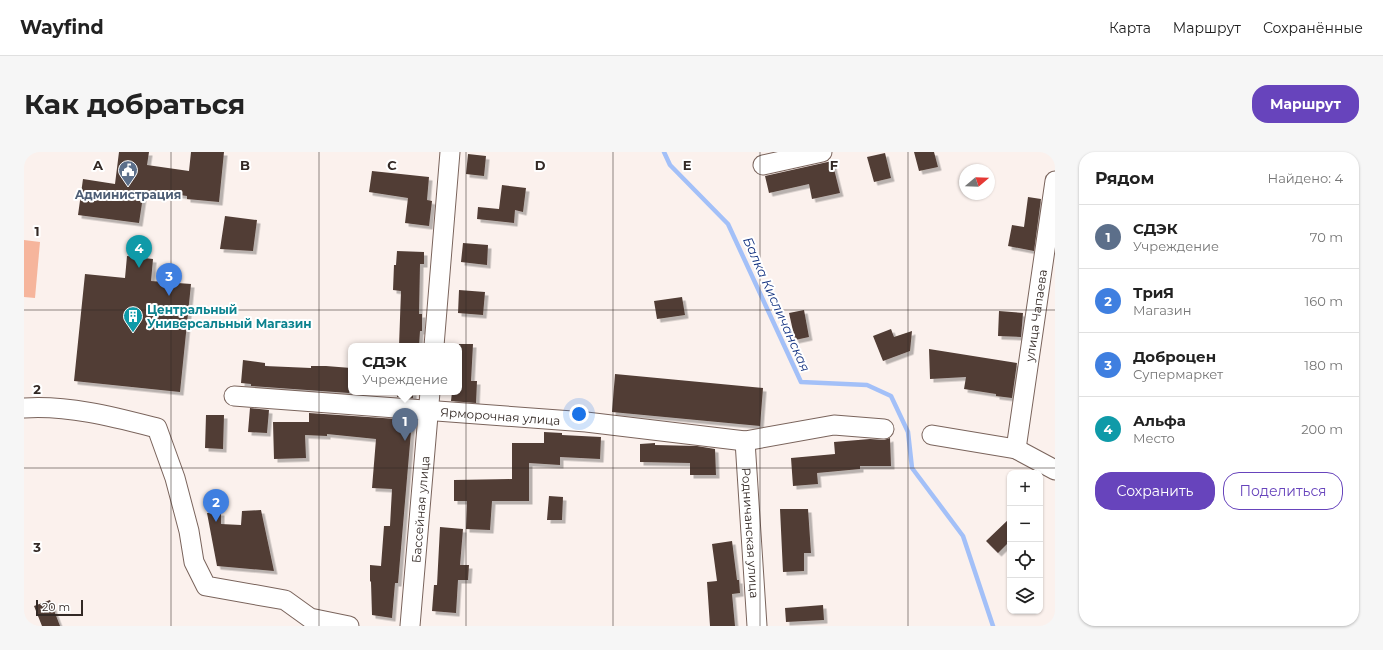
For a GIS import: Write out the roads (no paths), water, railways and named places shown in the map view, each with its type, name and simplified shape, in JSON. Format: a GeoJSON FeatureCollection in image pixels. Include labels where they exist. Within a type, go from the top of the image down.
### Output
{"type":"FeatureCollection","features":[{"type":"Feature","properties":{"kind":"street"},"geometry":{"type":"LineString","coordinates":[[434,343],[450,152]]}},
{"type":"Feature","properties":{"kind":"street"},"geometry":{"type":"LineString","coordinates":[[763,165],[822,152]]}},
{"type":"Feature","properties":{"kind":"street","name":"улица Чапаева"},"geometry":{"type":"LineString","coordinates":[[1016,449],[1055,181]]}},
{"type":"Feature","properties":{"kind":"street","name":"Бассейная улица"},"geometry":{"type":"LineString","coordinates":[[410,626],[430,395]]}},
{"type":"Feature","properties":{"kind":"street","name":"Ярморочная улица"},"geometry":{"type":"LineString","coordinates":[[234,396],[586,422],[745,440],[834,424],[884,429]]}},
{"type":"Feature","properties":{"kind":"street"},"geometry":{"type":"LineString","coordinates":[[24,408],[42,407],[111,416],[157,428],[175,478],[189,531],[194,562],[206,586],[285,600],[310,618],[349,626]]}},
{"type":"Feature","properties":{"kind":"street"},"geometry":{"type":"LineString","coordinates":[[932,435],[1016,449],[1055,470]]}},
{"type":"Feature","properties":{"kind":"street","name":"Родничанская улица"},"geometry":{"type":"LineString","coordinates":[[745,440],[756,626]]}},
{"type":"Feature","properties":{"kind":"waterway","name":"Балка Кисличанская"},"geometry":{"type":"LineString","coordinates":[[664,152],[670,165],[728,224],[801,382],[867,385],[891,396],[908,432],[912,468],[963,536],[993,626]]}},
{"type":"Feature","properties":{"kind":"place","name":"Администрация"},"geometry":{"type":"Point","coordinates":[128,187]}},
{"type":"Feature","properties":{"kind":"place","name":"Альфа"},"geometry":{"type":"Point","coordinates":[139,268]}},
{"type":"Feature","properties":{"kind":"place","name":"Доброцен"},"geometry":{"type":"Point","coordinates":[169,296]}},
{"type":"Feature","properties":{"kind":"place","name":"Центральный Универсальный Магазин"},"geometry":{"type":"Point","coordinates":[133,333]}},
{"type":"Feature","properties":{"kind":"place","name":"СДЭК"},"geometry":{"type":"Point","coordinates":[405,441]}},
{"type":"Feature","properties":{"kind":"place","name":"ТриЯ"},"geometry":{"type":"Point","coordinates":[216,522]}}]}
